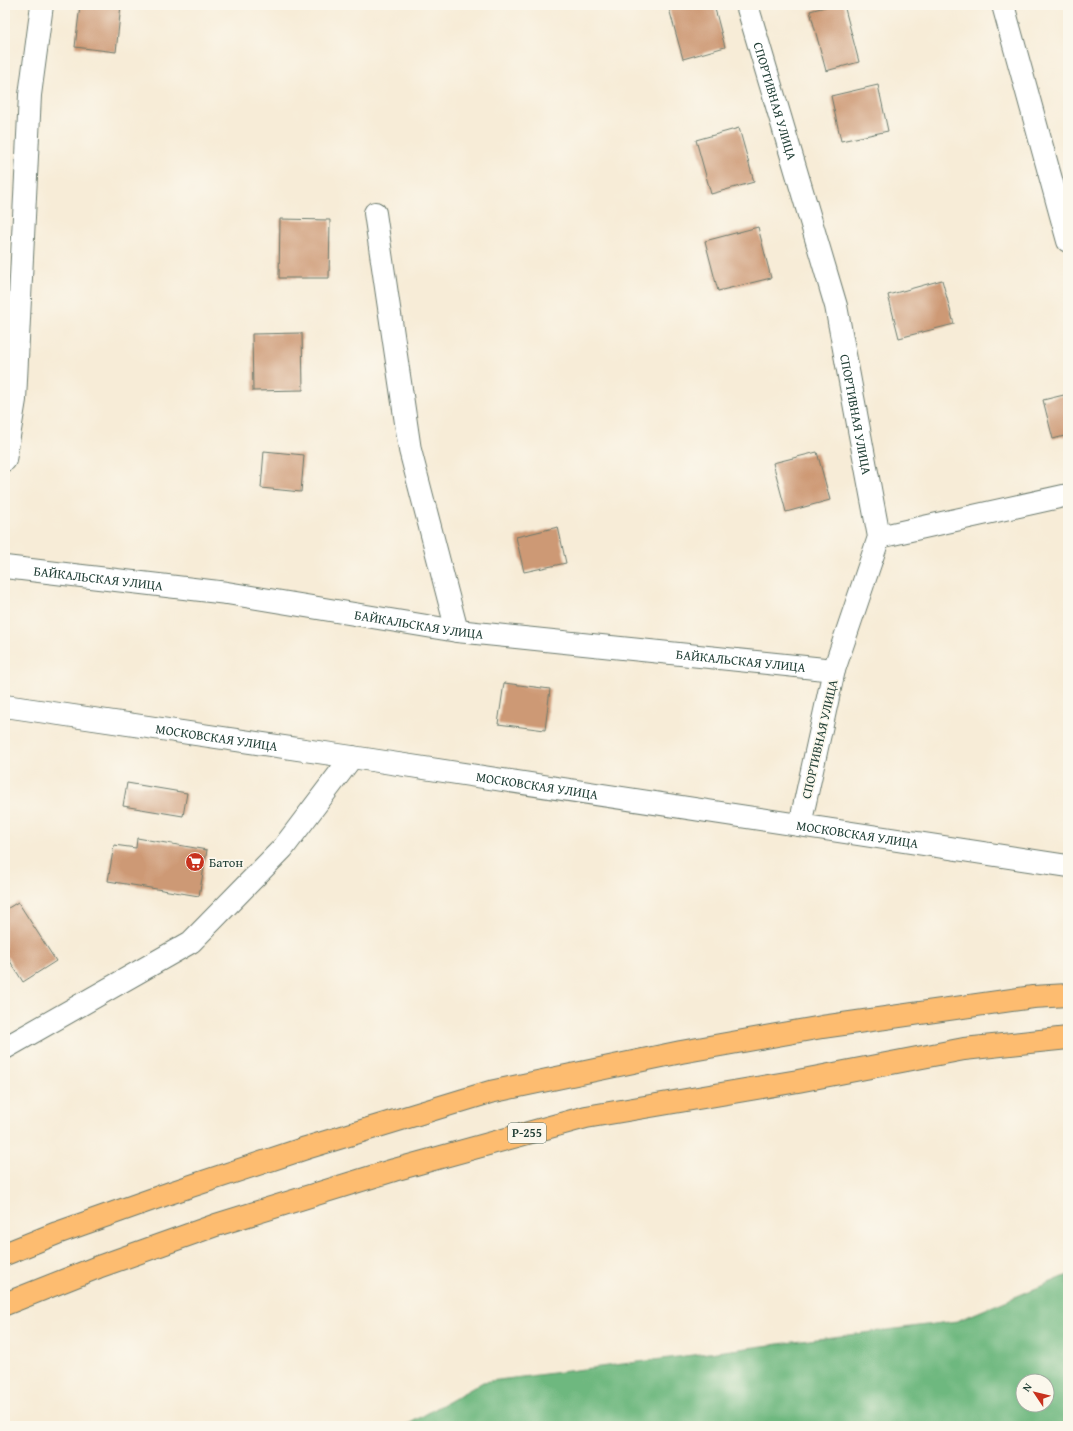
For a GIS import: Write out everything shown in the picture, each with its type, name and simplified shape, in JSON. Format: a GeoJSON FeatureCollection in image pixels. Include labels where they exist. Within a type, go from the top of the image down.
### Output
{"type":"FeatureCollection","features":[{"type":"Feature","properties":{"kind":"highway"},"geometry":{"type":"LineString","coordinates":[[5,1254],[57,1233],[185,1188],[306,1148],[490,1092],[681,1052],[822,1027],[1033,997],[1068,995]]}},
{"type":"Feature","properties":{"kind":"highway","name":"Р-255"},"geometry":{"type":"LineString","coordinates":[[5,1304],[98,1267],[216,1225],[394,1170],[586,1117],[798,1081],[964,1049],[1068,1038]]}},
{"type":"Feature","properties":{"kind":"street"},"geometry":{"type":"LineString","coordinates":[[5,460],[15,400],[30,95],[42,5]]}},
{"type":"Feature","properties":{"kind":"street","name":"СПОРТИВНАЯ УЛИЦА"},"geometry":{"type":"LineString","coordinates":[[747,5],[836,306],[879,537],[834,670],[800,825]]}},
{"type":"Feature","properties":{"kind":"street"},"geometry":{"type":"LineString","coordinates":[[1003,5],[1068,241]]}},
{"type":"Feature","properties":{"kind":"street"},"geometry":{"type":"LineString","coordinates":[[375,213],[410,450],[457,631]]}},
{"type":"Feature","properties":{"kind":"street"},"geometry":{"type":"LineString","coordinates":[[879,537],[1068,495]]}},
{"type":"Feature","properties":{"kind":"street","name":"БАЙКАЛЬСКАЯ УЛИЦА"},"geometry":{"type":"LineString","coordinates":[[5,567],[227,593],[457,631],[834,670]]}},
{"type":"Feature","properties":{"kind":"street","name":"МОСКОВСКАЯ УЛИЦА"},"geometry":{"type":"LineString","coordinates":[[5,706],[352,757],[1068,866]]}},
{"type":"Feature","properties":{"kind":"street"},"geometry":{"type":"LineString","coordinates":[[5,1048],[191,942],[283,848],[352,757]]}},
{"type":"Feature","properties":{"kind":"green space"},"geometry":{"type":"Polygon","coordinates":[[[1068,1275],[1068,1426],[405,1426],[483,1382],[957,1321],[1068,1275]]]}},
{"type":"Feature","properties":{"kind":"building"},"geometry":{"type":"Polygon","coordinates":[[[80,5],[121,5],[116,52],[75,47],[80,5]]]}},
{"type":"Feature","properties":{"kind":"building"},"geometry":{"type":"Polygon","coordinates":[[[668,5],[714,5],[725,47],[683,59],[668,5]]]}},
{"type":"Feature","properties":{"kind":"building"},"geometry":{"type":"Polygon","coordinates":[[[832,5],[844,5],[859,62],[826,71],[810,11],[832,5]]]}},
{"type":"Feature","properties":{"kind":"building"},"geometry":{"type":"Polygon","coordinates":[[[878,85],[888,131],[841,141],[831,96],[878,85]]]}},
{"type":"Feature","properties":{"kind":"building"},"geometry":{"type":"Polygon","coordinates":[[[739,128],[754,182],[711,194],[696,140],[739,128]]]}},
{"type":"Feature","properties":{"kind":"building"},"geometry":{"type":"Polygon","coordinates":[[[280,219],[330,220],[329,278],[279,278],[280,219]]]}},
{"type":"Feature","properties":{"kind":"building"},"geometry":{"type":"Polygon","coordinates":[[[758,227],[771,278],[718,291],[705,241],[758,227]]]}},
{"type":"Feature","properties":{"kind":"building"},"geometry":{"type":"Polygon","coordinates":[[[942,280],[954,324],[899,338],[888,295],[942,280]]]}},
{"type":"Feature","properties":{"kind":"building"},"geometry":{"type":"Polygon","coordinates":[[[302,333],[303,390],[253,391],[252,334],[302,333]]]}},
{"type":"Feature","properties":{"kind":"building"},"geometry":{"type":"Polygon","coordinates":[[[1068,394],[1068,435],[1053,439],[1043,400],[1068,394]]]}},
{"type":"Feature","properties":{"kind":"building"},"geometry":{"type":"Polygon","coordinates":[[[264,451],[304,455],[301,492],[261,488],[264,451]]]}},
{"type":"Feature","properties":{"kind":"building"},"geometry":{"type":"Polygon","coordinates":[[[817,452],[830,500],[786,512],[773,463],[817,452]]]}},
{"type":"Feature","properties":{"kind":"building"},"geometry":{"type":"Polygon","coordinates":[[[558,527],[566,563],[524,572],[516,537],[558,527]]]}},
{"type":"Feature","properties":{"kind":"building"},"geometry":{"type":"Polygon","coordinates":[[[504,683],[550,689],[545,730],[498,724],[504,683]]]}},
{"type":"Feature","properties":{"kind":"building"},"geometry":{"type":"Polygon","coordinates":[[[127,783],[187,793],[183,816],[123,806],[127,783]]]}},
{"type":"Feature","properties":{"kind":"building"},"geometry":{"type":"Polygon","coordinates":[[[137,838],[207,850],[199,896],[108,881],[114,845],[136,848],[137,838]]]}},
{"type":"Feature","properties":{"kind":"building"},"geometry":{"type":"Polygon","coordinates":[[[18,902],[56,961],[23,982],[5,953],[5,910],[18,902]]]}},
{"type":"Feature","properties":{"kind":"place","name":"Батон"},"geometry":{"type":"Point","coordinates":[195,862]}}]}
